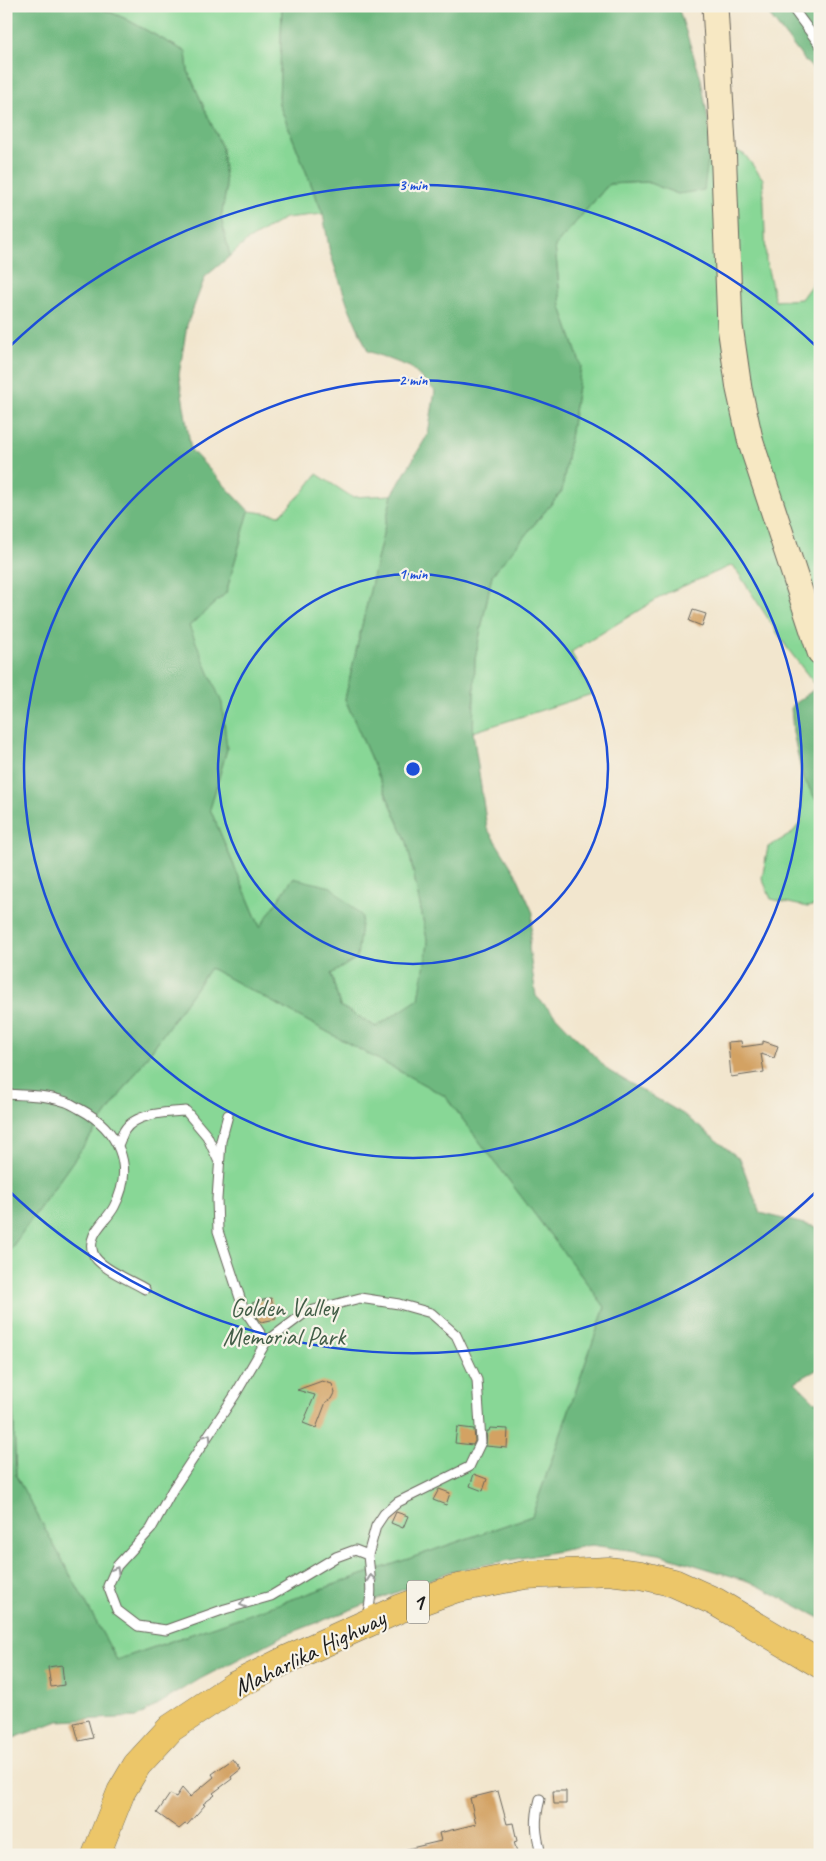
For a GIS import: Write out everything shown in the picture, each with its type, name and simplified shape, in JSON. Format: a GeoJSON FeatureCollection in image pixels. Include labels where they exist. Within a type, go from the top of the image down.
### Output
{"type":"FeatureCollection","features":[{"type":"Feature","properties":{"kind":"highway","name":"Maharlika Highway"},"geometry":{"type":"LineString","coordinates":[[96,1855],[121,1792],[137,1766],[171,1728],[234,1686],[288,1659],[399,1609],[454,1589],[525,1575],[608,1571],[641,1575],[674,1583],[716,1602],[820,1664]]}},
{"type":"Feature","properties":{"kind":"main road"},"geometry":{"type":"LineString","coordinates":[[715,6],[723,143],[730,326],[739,388],[751,442],[820,652]]}},
{"type":"Feature","properties":{"kind":"lane"},"geometry":{"type":"LineString","coordinates":[[792,6],[820,45]]}},
{"type":"Feature","properties":{"kind":"lane"},"geometry":{"type":"LineString","coordinates":[[6,1094],[32,1095],[64,1101],[87,1113],[106,1128],[118,1145],[124,1168],[120,1192],[114,1208],[93,1235],[91,1246],[95,1258],[145,1289]]}},
{"type":"Feature","properties":{"kind":"lane"},"geometry":{"type":"LineString","coordinates":[[118,1145],[125,1129],[139,1119],[151,1115],[186,1111],[207,1136],[220,1162]]}},
{"type":"Feature","properties":{"kind":"lane"},"geometry":{"type":"LineString","coordinates":[[228,1115],[221,1141],[217,1199],[218,1231],[235,1287],[243,1306],[266,1342]]}},
{"type":"Feature","properties":{"kind":"lane"},"geometry":{"type":"LineString","coordinates":[[363,1625],[370,1606],[372,1586],[368,1554],[376,1526],[384,1514],[398,1502],[469,1467],[482,1442],[477,1380],[456,1335],[431,1313],[399,1304],[360,1298],[306,1312],[266,1342],[230,1403],[173,1489],[151,1529],[118,1566],[108,1586],[117,1610],[138,1626],[166,1630],[225,1609],[271,1596],[336,1557],[355,1550],[368,1554]]}},
{"type":"Feature","properties":{"kind":"lane"},"geometry":{"type":"LineString","coordinates":[[540,1799],[536,1814],[536,1832],[541,1855]]}},
{"type":"Feature","properties":{"kind":"green space"},"geometry":{"type":"Polygon","coordinates":[[[6,6],[95,6],[124,18],[186,52],[188,71],[222,148],[226,190],[221,218],[230,256],[205,277],[187,325],[179,375],[191,450],[249,511],[226,593],[189,626],[222,703],[227,749],[210,809],[260,927],[293,878],[331,887],[362,916],[357,958],[331,974],[340,1006],[376,1027],[419,999],[428,944],[407,842],[345,699],[392,495],[428,434],[435,391],[410,367],[368,351],[349,308],[330,253],[323,214],[279,104],[282,6],[675,6],[680,13],[701,79],[711,137],[704,190],[678,194],[647,182],[609,184],[555,246],[561,307],[581,366],[562,491],[492,575],[475,659],[473,732],[487,828],[517,876],[533,913],[529,948],[536,996],[609,1071],[683,1114],[740,1159],[760,1213],[820,1228],[820,1368],[795,1382],[815,1402],[820,1402],[820,1618],[751,1582],[659,1554],[591,1545],[452,1571],[285,1635],[200,1679],[137,1717],[58,1721],[6,1741],[6,6]],[[210,968],[7,1254],[16,1476],[117,1660],[532,1516],[605,1307],[445,1096],[210,968]]]}},
{"type":"Feature","properties":{"kind":"green space"},"geometry":{"type":"Polygon","coordinates":[[[95,6],[282,6],[279,104],[323,214],[285,218],[247,241],[230,256],[221,218],[226,190],[222,148],[188,71],[186,52],[124,18],[95,6]]]}},
{"type":"Feature","properties":{"kind":"green space"},"geometry":{"type":"Polygon","coordinates":[[[762,6],[820,6],[820,75],[806,62],[762,6]]]}},
{"type":"Feature","properties":{"kind":"green space"},"geometry":{"type":"Polygon","coordinates":[[[711,137],[745,155],[763,179],[766,261],[775,301],[801,299],[820,273],[820,691],[788,649],[733,565],[667,593],[571,652],[592,694],[473,732],[475,659],[492,575],[562,491],[581,366],[561,307],[555,246],[609,184],[647,182],[678,194],[711,137]]]}},
{"type":"Feature","properties":{"kind":"green space"},"geometry":{"type":"Polygon","coordinates":[[[317,474],[352,497],[392,495],[345,699],[407,842],[428,944],[420,999],[376,1027],[340,1006],[331,974],[357,957],[260,927],[210,809],[227,749],[189,626],[226,593],[249,511],[280,515],[304,491],[317,474]]]}},
{"type":"Feature","properties":{"kind":"green space"},"geometry":{"type":"Polygon","coordinates":[[[817,687],[820,691],[820,807],[802,775],[793,732],[791,707],[817,687]]]}},
{"type":"Feature","properties":{"kind":"green space"},"geometry":{"type":"Polygon","coordinates":[[[802,775],[820,807],[820,905],[807,907],[771,899],[762,878],[768,847],[791,834],[801,822],[802,775]]]}},
{"type":"Feature","properties":{"kind":"green space","name":"Golden Valley Memorial Park"},"geometry":{"type":"Polygon","coordinates":[[[210,968],[445,1096],[605,1307],[532,1516],[117,1660],[16,1476],[7,1254],[210,968]]]}},
{"type":"Feature","properties":{"kind":"building"},"geometry":{"type":"Polygon","coordinates":[[[693,610],[706,614],[702,626],[689,621],[693,610]]]}},
{"type":"Feature","properties":{"kind":"building"},"geometry":{"type":"Polygon","coordinates":[[[741,1041],[742,1047],[763,1044],[763,1041],[778,1046],[774,1058],[761,1054],[764,1072],[731,1077],[728,1042],[741,1041]]]}},
{"type":"Feature","properties":{"kind":"building"},"geometry":{"type":"Polygon","coordinates":[[[271,1298],[276,1319],[261,1322],[255,1314],[252,1303],[271,1298]]]}},
{"type":"Feature","properties":{"kind":"building"},"geometry":{"type":"Polygon","coordinates":[[[322,1381],[332,1384],[335,1393],[332,1399],[326,1402],[316,1428],[303,1423],[315,1395],[297,1390],[322,1381]]]}},
{"type":"Feature","properties":{"kind":"building"},"geometry":{"type":"Polygon","coordinates":[[[457,1427],[474,1429],[475,1441],[473,1445],[455,1443],[457,1427]]]}},
{"type":"Feature","properties":{"kind":"building"},"geometry":{"type":"Polygon","coordinates":[[[490,1428],[508,1429],[507,1448],[486,1446],[487,1431],[490,1428]]]}},
{"type":"Feature","properties":{"kind":"building"},"geometry":{"type":"Polygon","coordinates":[[[474,1474],[487,1479],[483,1491],[470,1486],[474,1474]]]}},
{"type":"Feature","properties":{"kind":"building"},"geometry":{"type":"Polygon","coordinates":[[[439,1489],[450,1493],[446,1505],[433,1500],[439,1489]]]}},
{"type":"Feature","properties":{"kind":"building"},"geometry":{"type":"Polygon","coordinates":[[[396,1512],[408,1516],[403,1528],[391,1523],[396,1512]]]}},
{"type":"Feature","properties":{"kind":"building"},"geometry":{"type":"Polygon","coordinates":[[[62,1665],[64,1685],[51,1687],[48,1667],[62,1665]]]}},
{"type":"Feature","properties":{"kind":"building"},"geometry":{"type":"Polygon","coordinates":[[[88,1720],[93,1738],[79,1741],[74,1723],[88,1720]]]}},
{"type":"Feature","properties":{"kind":"building"},"geometry":{"type":"Polygon","coordinates":[[[233,1759],[241,1769],[231,1777],[232,1779],[213,1793],[215,1795],[203,1804],[205,1805],[187,1825],[185,1824],[179,1829],[157,1813],[170,1794],[176,1797],[182,1788],[190,1797],[214,1777],[212,1774],[233,1759]]]}},
{"type":"Feature","properties":{"kind":"building"},"geometry":{"type":"Polygon","coordinates":[[[498,1791],[507,1824],[513,1823],[517,1841],[514,1842],[518,1855],[404,1855],[403,1850],[441,1841],[439,1833],[476,1824],[470,1798],[498,1791]]]}},
{"type":"Feature","properties":{"kind":"building"},"geometry":{"type":"Polygon","coordinates":[[[553,1791],[566,1791],[566,1804],[554,1804],[553,1791]]]}}]}
